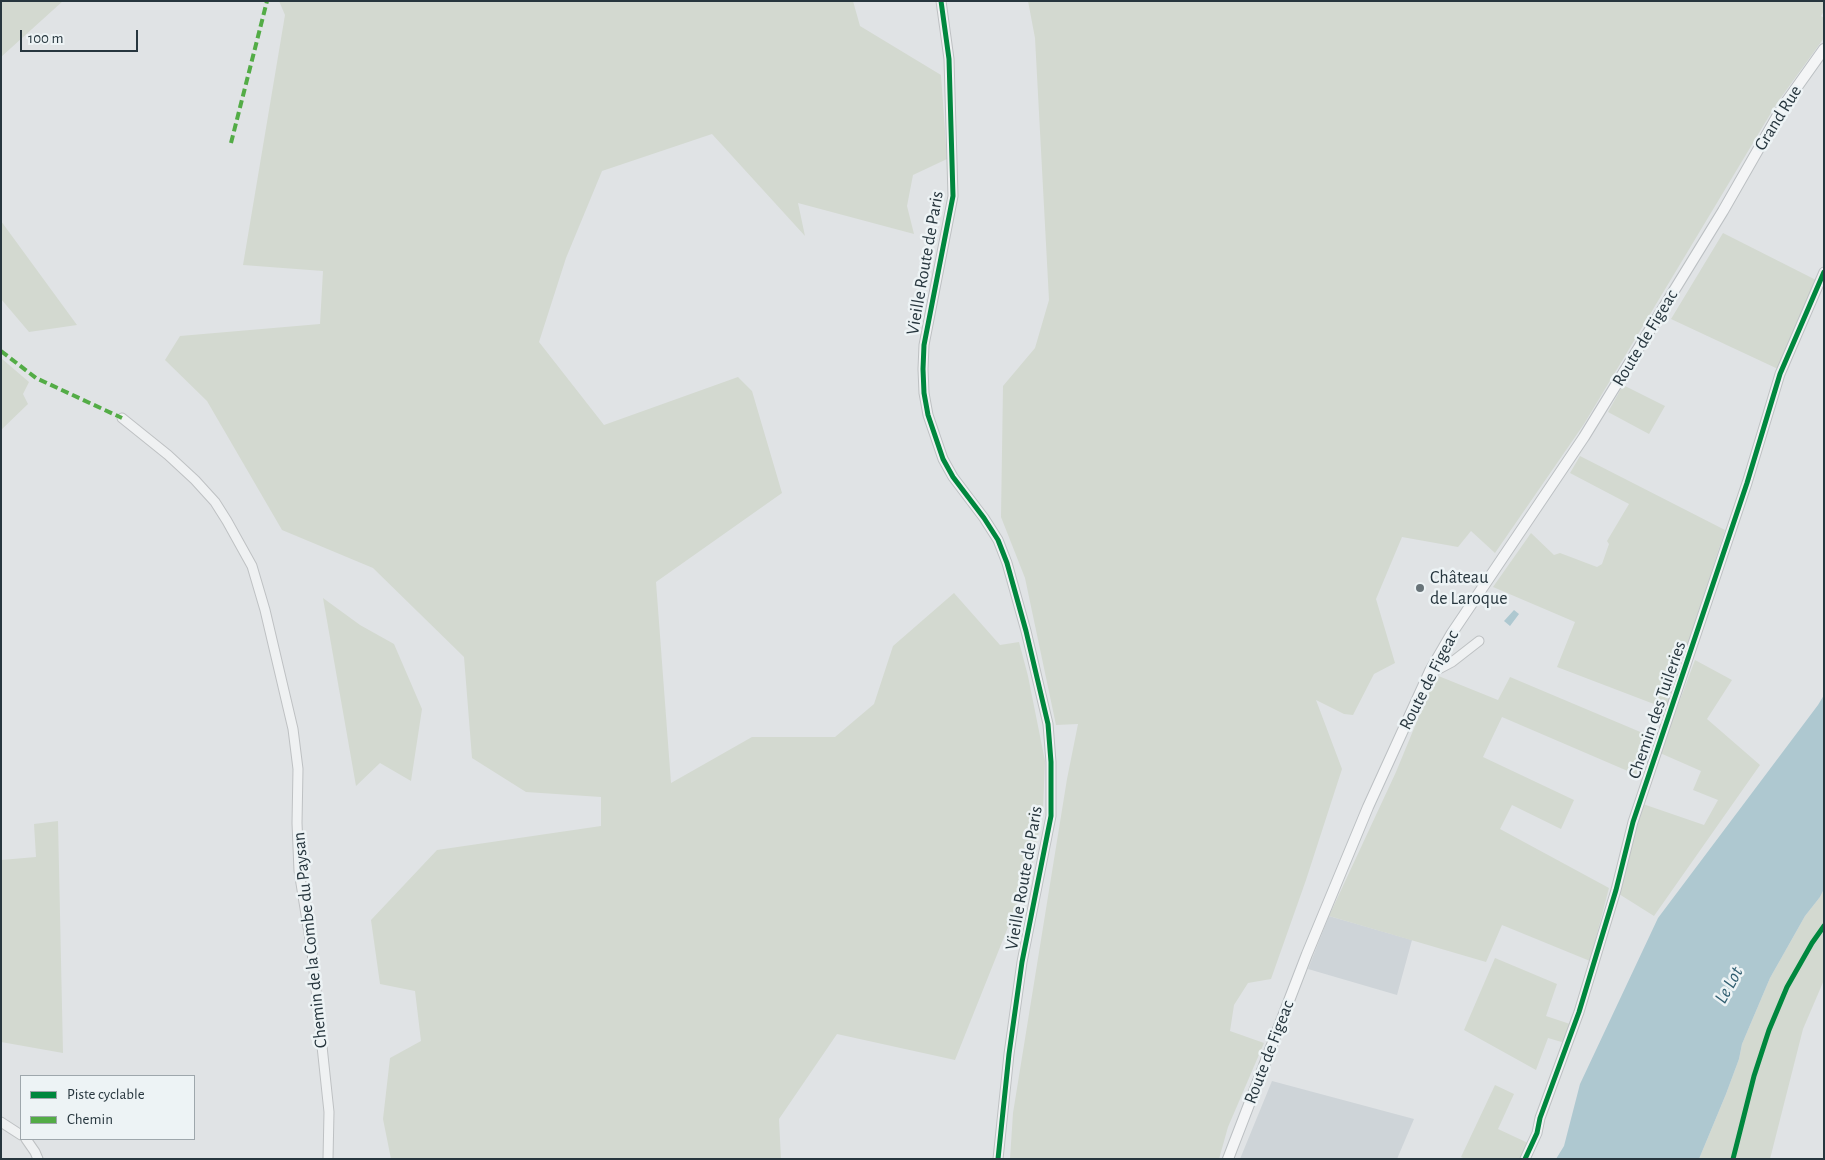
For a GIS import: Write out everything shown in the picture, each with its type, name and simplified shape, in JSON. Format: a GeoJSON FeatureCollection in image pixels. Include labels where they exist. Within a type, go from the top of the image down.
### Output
{"type":"FeatureCollection","features":[{"type":"Feature","properties":{"kind":"main road","name":"Grand Rue"},"geometry":{"type":"LineString","coordinates":[[1750,163],[1782,108],[1824,49]]}},
{"type":"Feature","properties":{"kind":"main road","name":"Route de Figeac"},"geometry":{"type":"LineString","coordinates":[[1228,1159],[1311,945],[1368,807],[1430,671],[1452,633],[1584,437],[1723,211],[1750,163]]}},
{"type":"Feature","properties":{"kind":"street","name":"Vieille Route de Paris"},"geometry":{"type":"LineString","coordinates":[[941,1],[949,59],[953,196],[924,345],[924,393],[928,415],[943,459],[953,477],[998,540],[1007,563],[1026,631],[1048,724],[1051,762],[1051,816],[1022,962],[1009,1054],[998,1159]]}},
{"type":"Feature","properties":{"kind":"street","name":"Chemin des Tuileries"},"geometry":{"type":"LineString","coordinates":[[1525,1159],[1537,1133],[1540,1118],[1579,1012],[1616,890],[1633,822],[1735,521],[1780,374],[1824,272]]}},
{"type":"Feature","properties":{"kind":"street","name":"Chemin de la Combe du Paysan"},"geometry":{"type":"LineString","coordinates":[[122,418],[168,455],[215,502],[252,566],[265,610],[293,729],[299,775],[297,823],[299,871],[312,952],[329,1112],[328,1159]]}},
{"type":"Feature","properties":{"kind":"street"},"geometry":{"type":"LineString","coordinates":[[1430,671],[1435,671],[1452,662],[1479,641]]}},
{"type":"Feature","properties":{"kind":"street"},"geometry":{"type":"LineString","coordinates":[[1,1122],[20,1134]]}},
{"type":"Feature","properties":{"kind":"street"},"geometry":{"type":"LineString","coordinates":[[27,1140],[38,1159]]}},
{"type":"Feature","properties":{"kind":"shaded area"},"geometry":{"type":"Polygon","coordinates":[[[1,1],[63,1],[1,57],[1,1]]]}},
{"type":"Feature","properties":{"kind":"shaded area"},"geometry":{"type":"Polygon","coordinates":[[[279,1],[853,1],[860,26],[941,75],[947,159],[913,175],[907,206],[914,234],[798,203],[805,236],[712,134],[602,171],[566,258],[539,342],[604,425],[738,377],[752,391],[782,493],[656,582],[671,783],[752,737],[835,737],[874,704],[893,646],[954,593],[1000,645],[1019,642],[1028,676],[1045,761],[1043,810],[1032,867],[955,1060],[837,1034],[779,1119],[781,1159],[391,1159],[383,1119],[390,1058],[421,1041],[415,991],[380,984],[371,920],[437,850],[601,826],[601,797],[526,792],[472,758],[464,657],[373,568],[282,530],[207,401],[165,360],[180,336],[320,324],[323,271],[243,265],[285,15],[279,1]]]}},
{"type":"Feature","properties":{"kind":"shaded area"},"geometry":{"type":"Polygon","coordinates":[[[1028,1],[1824,1],[1824,11],[1821,16],[1824,18],[1824,38],[1777,103],[1584,424],[1495,553],[1471,531],[1458,547],[1402,537],[1376,599],[1395,663],[1374,674],[1353,715],[1344,714],[1316,700],[1342,769],[1271,979],[1248,983],[1234,1005],[1230,1031],[1264,1043],[1228,1127],[1219,1159],[1010,1159],[1013,1113],[1067,779],[1078,724],[1056,725],[1025,578],[1001,517],[1003,386],[1035,348],[1049,300],[1035,38],[1028,1]]]}},
{"type":"Feature","properties":{"kind":"shaded area"},"geometry":{"type":"Polygon","coordinates":[[[1,221],[77,325],[29,332],[1,299],[1,221]]]}},
{"type":"Feature","properties":{"kind":"shaded area"},"geometry":{"type":"Polygon","coordinates":[[[1723,233],[1816,280],[1778,369],[1671,319],[1723,233]]]}},
{"type":"Feature","properties":{"kind":"shaded area"},"geometry":{"type":"Polygon","coordinates":[[[1,358],[29,382],[23,394],[28,404],[1,430],[1,358]]]}},
{"type":"Feature","properties":{"kind":"shaded area"},"geometry":{"type":"Polygon","coordinates":[[[1623,385],[1665,406],[1649,434],[1608,412],[1623,385]]]}},
{"type":"Feature","properties":{"kind":"shaded area"},"geometry":{"type":"Polygon","coordinates":[[[1580,456],[1725,530],[1667,709],[1557,667],[1575,622],[1493,587],[1531,533],[1554,555],[1560,553],[1597,567],[1602,564],[1609,544],[1607,541],[1629,504],[1570,473],[1580,456]]]}},
{"type":"Feature","properties":{"kind":"shaded area"},"geometry":{"type":"Polygon","coordinates":[[[323,598],[360,625],[394,644],[422,709],[411,781],[380,763],[356,786],[323,598]]]}},
{"type":"Feature","properties":{"kind":"shaded area"},"geometry":{"type":"Polygon","coordinates":[[[1695,660],[1732,680],[1707,719],[1760,765],[1654,916],[1619,894],[1643,804],[1704,825],[1718,800],[1693,790],[1701,771],[1660,753],[1695,660]]]}},
{"type":"Feature","properties":{"kind":"shaded area"},"geometry":{"type":"Polygon","coordinates":[[[1436,675],[1498,700],[1510,677],[1657,739],[1644,778],[1502,717],[1483,757],[1574,800],[1561,829],[1512,805],[1500,829],[1609,888],[1590,961],[1502,925],[1486,962],[1329,916],[1396,772],[1436,675]]]}},
{"type":"Feature","properties":{"kind":"shaded area"},"geometry":{"type":"Polygon","coordinates":[[[58,821],[63,1053],[1,1042],[1,860],[36,857],[34,824],[58,821]]]}},
{"type":"Feature","properties":{"kind":"shaded area"},"geometry":{"type":"Polygon","coordinates":[[[1824,889],[1824,980],[1803,1029],[1770,1159],[1699,1159],[1726,1094],[1739,1059],[1742,1044],[1770,978],[1805,916],[1824,889]]]}},
{"type":"Feature","properties":{"kind":"shaded area"},"geometry":{"type":"Polygon","coordinates":[[[1329,916],[1412,940],[1397,995],[1308,969],[1329,916]]]}},
{"type":"Feature","properties":{"kind":"shaded area"},"geometry":{"type":"Polygon","coordinates":[[[1495,958],[1557,984],[1546,1016],[1570,1024],[1565,1043],[1548,1038],[1536,1070],[1464,1030],[1495,958]]]}},
{"type":"Feature","properties":{"kind":"shaded area"},"geometry":{"type":"Polygon","coordinates":[[[1272,1081],[1414,1119],[1397,1159],[1240,1159],[1272,1081]]]}},
{"type":"Feature","properties":{"kind":"shaded area"},"geometry":{"type":"Polygon","coordinates":[[[1495,1085],[1514,1094],[1498,1129],[1528,1143],[1520,1159],[1465,1159],[1461,1157],[1495,1085]]]}},
{"type":"Feature","properties":{"kind":"water"},"geometry":{"type":"Polygon","coordinates":[[[1514,610],[1519,614],[1510,626],[1504,621],[1514,610]]]}},
{"type":"Feature","properties":{"kind":"water","name":"Le Lot"},"geometry":{"type":"Polygon","coordinates":[[[1824,695],[1824,889],[1805,916],[1770,978],[1742,1044],[1739,1059],[1726,1094],[1699,1159],[1556,1159],[1564,1146],[1580,1084],[1658,918],[1824,695]]]}},
{"type":"Feature","properties":{"kind":"marked path"},"geometry":{"type":"LineString","coordinates":[[231,143],[267,1]]}},
{"type":"Feature","properties":{"kind":"marked path"},"geometry":{"type":"LineString","coordinates":[[1,351],[36,378],[122,418]]}},
{"type":"Feature","properties":{"kind":"cycle path"},"geometry":{"type":"LineString","coordinates":[[941,1],[949,59],[953,196],[924,345],[924,393],[928,415],[943,459],[953,477],[998,540],[1007,563],[1026,631],[1048,724],[1051,762],[1051,816],[1022,962],[1009,1054],[998,1159]]}},
{"type":"Feature","properties":{"kind":"cycle path"},"geometry":{"type":"LineString","coordinates":[[1525,1159],[1537,1133],[1540,1118],[1579,1012],[1616,890],[1633,822],[1747,483],[1780,374],[1824,272]]}},
{"type":"Feature","properties":{"kind":"cycle path"},"geometry":{"type":"LineString","coordinates":[[1733,1159],[1754,1076],[1769,1030],[1787,987],[1824,926]]}},
{"type":"Feature","properties":{"kind":"place","name":"Château de Laroque"},"geometry":{"type":"Point","coordinates":[1420,588]}}]}
